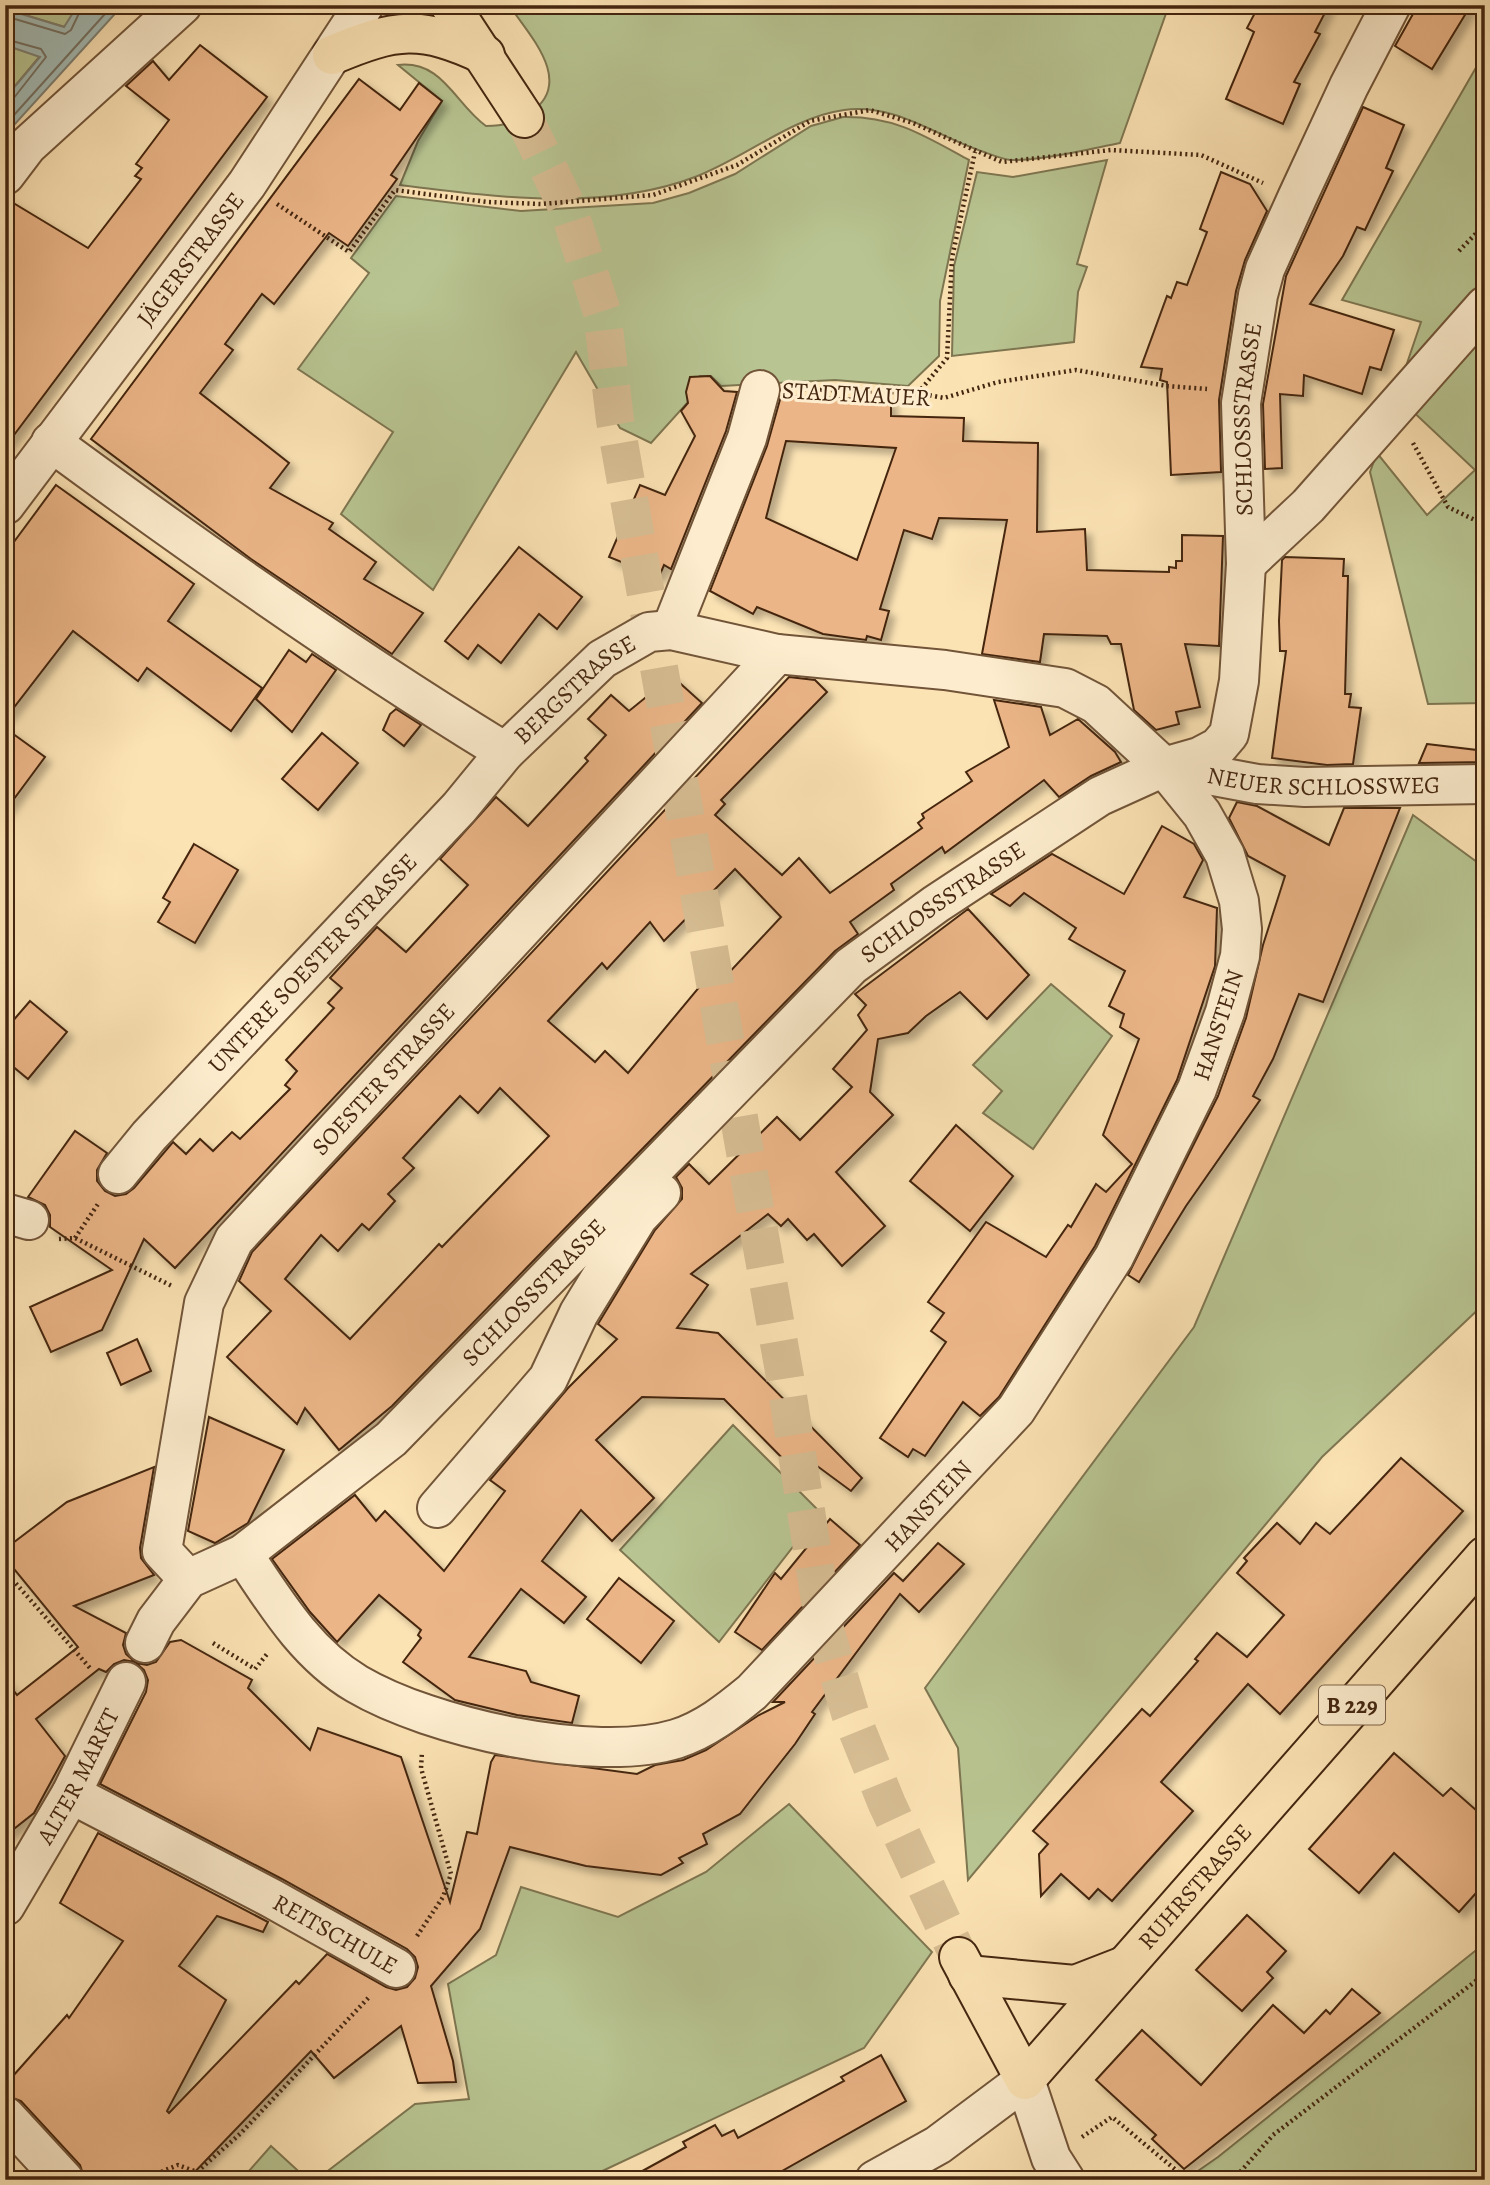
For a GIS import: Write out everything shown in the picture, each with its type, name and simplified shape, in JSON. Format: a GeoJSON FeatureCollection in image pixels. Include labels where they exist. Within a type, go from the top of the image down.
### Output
{"type":"FeatureCollection","features":[{"type":"Feature","properties":{"kind":"main road"},"geometry":{"type":"LineString","coordinates":[[450,5],[524,118]]}},
{"type":"Feature","properties":{"kind":"main road"},"geometry":{"type":"LineString","coordinates":[[332,55],[376,36],[409,32],[447,37],[485,55]]}},
{"type":"Feature","properties":{"kind":"main road","name":"RUHRSTRASSE"},"geometry":{"type":"LineString","coordinates":[[1025,2080],[1485,1556]]}},
{"type":"Feature","properties":{"kind":"main road"},"geometry":{"type":"LineString","coordinates":[[1025,2080],[964,1966],[1075,1984],[1126,1965]]}},
{"type":"Feature","properties":{"kind":"street"},"geometry":{"type":"LineString","coordinates":[[5,175],[27,146],[182,5]]}},
{"type":"Feature","properties":{"kind":"street","name":"JÄGERSTRASSE"},"geometry":{"type":"LineString","coordinates":[[5,505],[247,184],[364,5]]}},
{"type":"Feature","properties":{"kind":"street","name":"SCHLOSSSTRASSE"},"geometry":{"type":"LineString","coordinates":[[145,1643],[156,1621],[188,1579],[243,1554],[391,1439],[851,966],[936,904],[1100,796],[1164,767],[1199,757],[1218,747],[1229,734],[1240,681],[1246,564],[1241,402],[1248,346],[1265,269],[1349,86],[1391,5]]}},
{"type":"Feature","properties":{"kind":"street"},"geometry":{"type":"LineString","coordinates":[[1246,564],[1308,506],[1485,306]]}},
{"type":"Feature","properties":{"kind":"street","name":"STADTMAUER"},"geometry":{"type":"LineString","coordinates":[[671,630],[747,438],[760,390]]}},
{"type":"Feature","properties":{"kind":"street","name":"BERGSTRASSE"},"geometry":{"type":"LineString","coordinates":[[51,442],[225,569],[415,697],[505,751],[603,659],[649,632],[671,630],[777,654],[944,670],[1065,688],[1096,704],[1164,767]]}},
{"type":"Feature","properties":{"kind":"street","name":"SOESTER STRASSE"},"geometry":{"type":"LineString","coordinates":[[188,1579],[162,1551],[204,1303],[234,1240],[777,654]]}},
{"type":"Feature","properties":{"kind":"street","name":"UNTERE SOESTER STRASSE"},"geometry":{"type":"LineString","coordinates":[[118,1174],[158,1126],[459,808],[505,751]]}},
{"type":"Feature","properties":{"kind":"street","name":"NEUER SCHLOSSWEG"},"geometry":{"type":"LineString","coordinates":[[1164,767],[1257,785],[1305,788],[1485,784]]}},
{"type":"Feature","properties":{"kind":"street","name":"HANSTEIN"},"geometry":{"type":"LineString","coordinates":[[243,1554],[294,1630],[356,1684],[425,1716],[535,1740],[604,1746],[675,1739],[722,1717],[752,1692],[1016,1410],[1114,1257],[1197,1089],[1225,1012],[1240,956],[1242,929],[1239,901],[1225,856],[1202,814],[1164,767]]}},
{"type":"Feature","properties":{"kind":"street"},"geometry":{"type":"LineString","coordinates":[[437,1508],[548,1379],[579,1313],[638,1217],[669,1186],[662,1160]]}},
{"type":"Feature","properties":{"kind":"street","name":"ALTER MARKT"},"geometry":{"type":"LineString","coordinates":[[5,1906],[71,1794],[121,1694]]}},
{"type":"Feature","properties":{"kind":"street","name":"REITSCHULE"},"geometry":{"type":"LineString","coordinates":[[71,1794],[271,1898],[396,1968]]}},
{"type":"Feature","properties":{"kind":"street"},"geometry":{"type":"LineString","coordinates":[[1025,2080],[1058,2169]]}},
{"type":"Feature","properties":{"kind":"street","name":"RUHRSTRASSE"},"geometry":{"type":"LineString","coordinates":[[875,2180],[937,2145],[1025,2080]]}},
{"type":"Feature","properties":{"kind":"street"},"geometry":{"type":"LineString","coordinates":[[5,2116],[64,2180]]}},
{"type":"Feature","properties":{"kind":"path"},"geometry":{"type":"LineString","coordinates":[[247,184],[349,252],[395,190],[487,202],[541,204],[653,195],[737,165],[810,121],[870,110],[913,123],[1002,162],[1111,150],[1201,155],[1245,175]]}},
{"type":"Feature","properties":{"kind":"path"},"geometry":{"type":"LineString","coordinates":[[918,393],[947,358],[952,258],[975,152]]}},
{"type":"Feature","properties":{"kind":"path"},"geometry":{"type":"LineString","coordinates":[[1459,251],[1485,224]]}},
{"type":"Feature","properties":{"kind":"path","name":"STADTMAUER"},"geometry":{"type":"LineString","coordinates":[[760,390],[828,388],[918,393],[943,398],[999,382],[1076,370],[1167,386],[1221,390],[1230,401],[1241,402]]}},
{"type":"Feature","properties":{"kind":"path"},"geometry":{"type":"LineString","coordinates":[[1395,408],[1448,507],[1485,525]]}},
{"type":"Feature","properties":{"kind":"path"},"geometry":{"type":"LineString","coordinates":[[31,1224],[75,1238],[148,1273]]}},
{"type":"Feature","properties":{"kind":"path"},"geometry":{"type":"LineString","coordinates":[[5,1571],[83,1657],[121,1694]]}},
{"type":"Feature","properties":{"kind":"path"},"geometry":{"type":"LineString","coordinates":[[213,1643],[255,1669],[272,1648],[294,1630]]}},
{"type":"Feature","properties":{"kind":"path","name":"REITSCHULE"},"geometry":{"type":"LineString","coordinates":[[396,1968],[443,1897],[451,1874],[421,1768],[425,1716]]}},
{"type":"Feature","properties":{"kind":"path"},"geometry":{"type":"LineString","coordinates":[[141,2180],[178,2165],[197,2172],[241,2133],[396,1968]]}},
{"type":"Feature","properties":{"kind":"path"},"geometry":{"type":"LineString","coordinates":[[1233,2180],[1273,2135],[1485,1974]]}},
{"type":"Feature","properties":{"kind":"path"},"geometry":{"type":"LineString","coordinates":[[1058,2169],[1112,2117],[1188,2180]]}},
{"type":"Feature","properties":{"kind":"green space"},"geometry":{"type":"Polygon","coordinates":[[[5,5],[78,5],[65,27],[5,9],[5,5]]]}},
{"type":"Feature","properties":{"kind":"green space"},"geometry":{"type":"Polygon","coordinates":[[[509,5],[1169,5],[1120,143],[1050,157],[1010,160],[967,146],[899,116],[882,111],[844,110],[825,114],[787,129],[695,177],[660,188],[623,195],[549,199],[473,194],[400,185],[418,141],[442,101],[398,65],[413,65],[437,76],[486,126],[515,121],[544,100],[549,87],[549,73],[544,58],[509,5]]]}},
{"type":"Feature","properties":{"kind":"green space"},"geometry":{"type":"Polygon","coordinates":[[[5,45],[40,56],[5,98],[5,45]]]}},
{"type":"Feature","properties":{"kind":"green space"},"geometry":{"type":"Polygon","coordinates":[[[1485,52],[1485,703],[1428,704],[1370,472],[1377,453],[1427,515],[1475,470],[1406,405],[1399,387],[1421,322],[1342,300],[1485,52]]]}},
{"type":"Feature","properties":{"kind":"green space"},"geometry":{"type":"Polygon","coordinates":[[[843,117],[878,120],[909,129],[969,160],[940,301],[939,356],[908,386],[835,380],[721,386],[711,376],[700,376],[688,386],[689,401],[651,443],[620,428],[576,352],[433,590],[341,514],[393,432],[298,369],[369,273],[351,258],[396,196],[521,211],[653,203],[689,193],[735,174],[811,126],[843,117]]]}},
{"type":"Feature","properties":{"kind":"green space"},"geometry":{"type":"Polygon","coordinates":[[[1107,160],[1077,264],[1087,267],[1078,292],[1074,342],[952,356],[954,266],[977,172],[1013,177],[1107,160]]]}},
{"type":"Feature","properties":{"kind":"green space"},"geometry":{"type":"Polygon","coordinates":[[[1413,815],[1485,868],[1485,1303],[1322,1457],[968,1880],[958,1748],[925,1688],[1194,1327],[1413,815]]]}},
{"type":"Feature","properties":{"kind":"green space"},"geometry":{"type":"Polygon","coordinates":[[[1051,984],[1112,1036],[1033,1149],[983,1113],[1002,1091],[973,1065],[1051,984]]]}},
{"type":"Feature","properties":{"kind":"green space"},"geometry":{"type":"Polygon","coordinates":[[[733,1425],[820,1512],[719,1642],[620,1550],[733,1425]]]}},
{"type":"Feature","properties":{"kind":"green space"},"geometry":{"type":"Polygon","coordinates":[[[789,1804],[932,1952],[864,2048],[598,2173],[596,2180],[316,2180],[415,2104],[469,2099],[448,1984],[496,1955],[521,1887],[618,1917],[706,1872],[789,1804]]]}},
{"type":"Feature","properties":{"kind":"green space"},"geometry":{"type":"Polygon","coordinates":[[[1485,1943],[1485,2170],[1474,2180],[1185,2180],[1218,2157],[1485,1943]]]}},
{"type":"Feature","properties":{"kind":"green space"},"geometry":{"type":"Polygon","coordinates":[[[271,2146],[308,2180],[241,2180],[271,2146]]]}},
{"type":"Feature","properties":{"kind":"water"},"geometry":{"type":"Polygon","coordinates":[[[78,5],[123,5],[5,135],[5,98],[40,57],[5,45],[5,9],[64,27],[78,5]]]}},
{"type":"Feature","properties":{"kind":"building"},"geometry":{"type":"Polygon","coordinates":[[[1259,5],[1329,5],[1315,32],[1320,34],[1294,82],[1300,84],[1283,124],[1226,99],[1254,32],[1247,28],[1259,5]]]}},
{"type":"Feature","properties":{"kind":"building"},"geometry":{"type":"Polygon","coordinates":[[[1418,5],[1471,5],[1432,69],[1395,46],[1418,5]]]}},
{"type":"Feature","properties":{"kind":"building"},"geometry":{"type":"Polygon","coordinates":[[[200,45],[267,97],[5,447],[5,198],[88,248],[141,179],[135,176],[142,168],[136,164],[169,120],[126,86],[153,61],[169,80],[200,45]]]}},
{"type":"Feature","properties":{"kind":"building"},"geometry":{"type":"Polygon","coordinates":[[[359,79],[400,110],[419,83],[442,101],[391,175],[397,179],[348,246],[329,233],[274,304],[262,294],[225,344],[233,350],[200,393],[289,463],[270,488],[333,523],[329,529],[376,562],[364,579],[423,613],[392,654],[251,559],[91,439],[359,79]]]}},
{"type":"Feature","properties":{"kind":"building"},"geometry":{"type":"Polygon","coordinates":[[[1363,107],[1404,125],[1386,168],[1393,171],[1365,230],[1357,227],[1343,256],[1310,304],[1394,330],[1381,370],[1370,367],[1362,394],[1304,375],[1303,396],[1280,394],[1282,468],[1265,469],[1263,404],[1286,276],[1363,107]]]}},
{"type":"Feature","properties":{"kind":"building"},"geometry":{"type":"Polygon","coordinates":[[[1221,172],[1250,184],[1267,211],[1245,260],[1236,291],[1219,400],[1221,472],[1171,475],[1167,382],[1160,380],[1162,369],[1141,367],[1167,296],[1171,298],[1177,282],[1187,285],[1207,232],[1200,229],[1221,172]]]}},
{"type":"Feature","properties":{"kind":"building"},"geometry":{"type":"Polygon","coordinates":[[[710,376],[724,391],[737,392],[726,431],[671,569],[664,565],[659,577],[609,557],[640,485],[665,495],[695,436],[681,411],[688,403],[686,392],[690,377],[710,376]]]}},
{"type":"Feature","properties":{"kind":"building"},"geometry":{"type":"Polygon","coordinates":[[[781,396],[891,400],[891,416],[964,418],[963,441],[1038,443],[1037,532],[1085,529],[1087,570],[1169,572],[1169,567],[1176,568],[1176,561],[1182,561],[1182,535],[1223,536],[1219,646],[1185,644],[1200,707],[1176,712],[1179,724],[1156,730],[1134,710],[1121,644],[1111,644],[1107,636],[1044,634],[1040,662],[982,654],[1007,520],[939,518],[932,539],[904,530],[880,609],[889,611],[881,640],[867,636],[866,640],[823,634],[757,607],[753,614],[710,591],[767,446],[781,396]],[[786,441],[766,518],[857,560],[896,448],[786,441]]]}},
{"type":"Feature","properties":{"kind":"building"},"geometry":{"type":"Polygon","coordinates":[[[56,485],[194,584],[168,621],[262,688],[231,731],[147,668],[138,681],[73,631],[5,719],[5,554],[56,485]]]}},
{"type":"Feature","properties":{"kind":"building"},"geometry":{"type":"Polygon","coordinates":[[[519,547],[582,597],[557,629],[539,614],[501,663],[478,645],[468,659],[445,641],[519,547]]]}},
{"type":"Feature","properties":{"kind":"building"},"geometry":{"type":"Polygon","coordinates":[[[1285,557],[1344,559],[1343,576],[1348,576],[1345,694],[1351,694],[1349,707],[1361,708],[1353,764],[1327,765],[1272,758],[1286,651],[1280,651],[1279,621],[1282,560],[1285,557]]]}},
{"type":"Feature","properties":{"kind":"building"},"geometry":{"type":"Polygon","coordinates":[[[289,650],[306,662],[312,654],[336,670],[292,732],[256,699],[289,650]]]}},
{"type":"Feature","properties":{"kind":"building"},"geometry":{"type":"Polygon","coordinates":[[[672,676],[702,703],[175,1268],[144,1239],[102,1330],[51,1352],[30,1307],[112,1270],[50,1227],[50,1215],[45,1205],[28,1197],[75,1131],[107,1153],[97,1170],[97,1181],[105,1191],[115,1196],[126,1194],[134,1188],[173,1142],[186,1154],[200,1139],[213,1151],[232,1132],[240,1139],[290,1089],[285,1085],[297,1071],[286,1060],[334,1008],[328,1003],[342,988],[330,978],[377,927],[406,952],[468,885],[440,859],[496,797],[528,826],[588,761],[585,758],[606,735],[588,719],[611,695],[629,711],[672,676]]]}},
{"type":"Feature","properties":{"kind":"building"},"geometry":{"type":"Polygon","coordinates":[[[789,677],[815,680],[827,692],[721,800],[725,804],[715,815],[782,875],[799,858],[830,893],[922,828],[918,823],[924,818],[922,814],[972,781],[966,772],[1009,747],[994,700],[1041,707],[1050,735],[1078,719],[1115,752],[1121,762],[1091,776],[1059,797],[1044,780],[945,853],[942,847],[891,884],[894,890],[850,922],[858,934],[835,951],[392,1406],[339,1450],[305,1408],[297,1424],[227,1357],[271,1311],[239,1281],[252,1252],[789,677]],[[735,869],[664,941],[650,922],[607,969],[602,963],[548,1021],[595,1062],[605,1051],[628,1073],[710,974],[725,977],[781,917],[735,869]],[[500,1088],[478,1113],[460,1096],[403,1158],[414,1168],[388,1194],[395,1201],[369,1230],[362,1224],[338,1251],[321,1235],[285,1279],[350,1339],[439,1244],[442,1247],[549,1136],[500,1088]]]}},
{"type":"Feature","properties":{"kind":"building"},"geometry":{"type":"Polygon","coordinates":[[[396,709],[421,725],[404,746],[383,730],[390,714],[396,709]]]}},
{"type":"Feature","properties":{"kind":"building"},"geometry":{"type":"Polygon","coordinates":[[[5,728],[45,757],[5,811],[5,728]]]}},
{"type":"Feature","properties":{"kind":"building"},"geometry":{"type":"Polygon","coordinates":[[[322,733],[358,763],[318,810],[282,779],[322,733]]]}},
{"type":"Feature","properties":{"kind":"building"},"geometry":{"type":"Polygon","coordinates":[[[1427,744],[1485,751],[1485,762],[1419,763],[1427,744]]]}},
{"type":"Feature","properties":{"kind":"building"},"geometry":{"type":"Polygon","coordinates":[[[1237,802],[1257,806],[1329,845],[1344,808],[1400,808],[1323,1002],[1299,994],[1273,1059],[1253,1096],[1260,1100],[1186,1206],[1139,1282],[1128,1275],[1218,1096],[1246,1018],[1263,945],[1285,876],[1248,856],[1229,818],[1237,802]]]}},
{"type":"Feature","properties":{"kind":"building"},"geometry":{"type":"Polygon","coordinates":[[[1162,826],[1194,844],[1203,860],[1184,897],[1217,908],[1215,966],[1177,1080],[1095,1246],[999,1397],[980,1416],[963,1402],[925,1456],[913,1449],[908,1457],[880,1438],[946,1342],[931,1331],[944,1313],[928,1302],[986,1222],[1046,1257],[1068,1225],[1071,1227],[1096,1184],[1106,1192],[1132,1164],[1103,1135],[1139,1039],[1120,1027],[1124,1014],[1109,1006],[1125,971],[1069,939],[1076,928],[1024,893],[1010,906],[991,894],[1052,854],[1124,894],[1162,826]]]}},
{"type":"Feature","properties":{"kind":"building"},"geometry":{"type":"Polygon","coordinates":[[[194,844],[238,870],[195,943],[158,922],[170,902],[163,898],[194,844]]]}},
{"type":"Feature","properties":{"kind":"building"},"geometry":{"type":"Polygon","coordinates":[[[968,909],[1029,975],[987,1019],[960,992],[926,1016],[908,1033],[878,1039],[870,1092],[893,1115],[836,1172],[885,1226],[842,1266],[814,1234],[807,1240],[788,1219],[781,1226],[768,1214],[691,1274],[708,1285],[677,1328],[718,1333],[862,1478],[851,1491],[805,1457],[794,1470],[724,1399],[642,1397],[596,1440],[654,1498],[612,1541],[581,1510],[542,1561],[586,1597],[564,1623],[521,1589],[469,1657],[526,1671],[531,1682],[579,1696],[572,1723],[517,1715],[455,1700],[403,1662],[421,1638],[418,1635],[421,1630],[379,1595],[337,1642],[310,1612],[272,1559],[355,1495],[376,1521],[385,1511],[444,1571],[505,1491],[490,1480],[568,1388],[617,1339],[598,1324],[655,1230],[682,1199],[682,1188],[676,1177],[689,1164],[709,1184],[777,1117],[800,1140],[852,1087],[833,1069],[867,1030],[858,1015],[866,1005],[855,994],[968,909]]]}},
{"type":"Feature","properties":{"kind":"building"},"geometry":{"type":"Polygon","coordinates":[[[30,1001],[67,1032],[28,1079],[5,1060],[5,1030],[30,1001]]]}},
{"type":"Feature","properties":{"kind":"building"},"geometry":{"type":"Polygon","coordinates":[[[956,1125],[1013,1176],[970,1231],[910,1181],[956,1125]]]}},
{"type":"Feature","properties":{"kind":"building"},"geometry":{"type":"Polygon","coordinates":[[[137,1339],[151,1371],[121,1385],[107,1353],[137,1339]]]}},
{"type":"Feature","properties":{"kind":"building"},"geometry":{"type":"Polygon","coordinates":[[[209,1417],[284,1450],[248,1523],[215,1543],[188,1531],[209,1417]]]}},
{"type":"Feature","properties":{"kind":"building"},"geometry":{"type":"Polygon","coordinates":[[[1401,1458],[1463,1511],[1280,1714],[1248,1684],[1161,1782],[1193,1811],[1112,1901],[1098,1889],[1089,1899],[1061,1874],[1041,1896],[1039,1854],[1048,1844],[1033,1831],[1142,1709],[1150,1716],[1198,1661],[1195,1659],[1217,1633],[1247,1657],[1284,1615],[1237,1573],[1247,1561],[1244,1558],[1277,1523],[1300,1544],[1316,1523],[1330,1534],[1401,1458]]]}},
{"type":"Feature","properties":{"kind":"building"},"geometry":{"type":"Polygon","coordinates":[[[154,1467],[140,1548],[141,1558],[154,1575],[74,1606],[126,1633],[123,1645],[126,1654],[135,1662],[124,1660],[114,1664],[106,1672],[99,1669],[36,1719],[65,1756],[34,1813],[5,1836],[5,1679],[17,1695],[78,1647],[5,1558],[5,1549],[67,1502],[154,1467]]]}},
{"type":"Feature","properties":{"kind":"building"},"geometry":{"type":"Polygon","coordinates":[[[830,1519],[860,1545],[762,1650],[735,1632],[775,1573],[781,1579],[830,1519]]]}},
{"type":"Feature","properties":{"kind":"building"},"geometry":{"type":"Polygon","coordinates":[[[938,1543],[964,1564],[919,1612],[900,1594],[812,1712],[815,1714],[795,1744],[740,1814],[703,1834],[707,1844],[679,1858],[683,1863],[661,1875],[586,1866],[510,1847],[480,1929],[431,1986],[453,2061],[456,2082],[418,2083],[401,2026],[334,2078],[311,2051],[187,2180],[85,2180],[80,2165],[21,2101],[5,2095],[5,2085],[67,2015],[69,2018],[123,1941],[60,1903],[98,1833],[268,1922],[263,1932],[217,1916],[179,1966],[226,2000],[167,2111],[169,2113],[296,1981],[299,1984],[327,1954],[396,1990],[407,1987],[415,1978],[418,1967],[415,1957],[407,1949],[282,1879],[100,1784],[146,1692],[148,1680],[144,1670],[136,1663],[147,1665],[156,1662],[170,1642],[181,1640],[252,1680],[248,1688],[310,1750],[318,1728],[401,1757],[450,1902],[467,1832],[477,1834],[491,1762],[495,1755],[637,1774],[655,1765],[683,1760],[706,1750],[759,1715],[785,1702],[773,1702],[894,1573],[903,1581],[938,1543]]]}},
{"type":"Feature","properties":{"kind":"building"},"geometry":{"type":"Polygon","coordinates":[[[619,1578],[674,1621],[641,1663],[587,1619],[619,1578]]]}},
{"type":"Feature","properties":{"kind":"building"},"geometry":{"type":"Polygon","coordinates":[[[1394,1753],[1443,1796],[1451,1788],[1485,1818],[1485,1883],[1459,1912],[1394,1853],[1359,1893],[1309,1849],[1394,1753]]]}},
{"type":"Feature","properties":{"kind":"building"},"geometry":{"type":"Polygon","coordinates":[[[1247,1915],[1286,1951],[1267,1972],[1273,1978],[1242,2011],[1196,1970],[1247,1915]]]}},
{"type":"Feature","properties":{"kind":"building"},"geometry":{"type":"Polygon","coordinates":[[[1352,1989],[1380,2013],[1184,2169],[1152,2139],[1156,2135],[1096,2080],[1142,2030],[1201,2085],[1273,2005],[1304,2033],[1326,2010],[1330,2014],[1352,1989]]]}},
{"type":"Feature","properties":{"kind":"building"},"geometry":{"type":"Polygon","coordinates":[[[881,2055],[906,2101],[766,2180],[626,2180],[686,2147],[683,2142],[715,2125],[722,2136],[734,2130],[738,2138],[844,2081],[841,2077],[881,2055]]]}},
{"type":"Feature","properties":{"kind":"tunnel"},"geometry":{"type":"LineString","coordinates":[[524,118],[569,211],[602,312],[615,420],[785,1377],[824,1626],[850,1713],[887,1804],[959,1957]]}}]}
